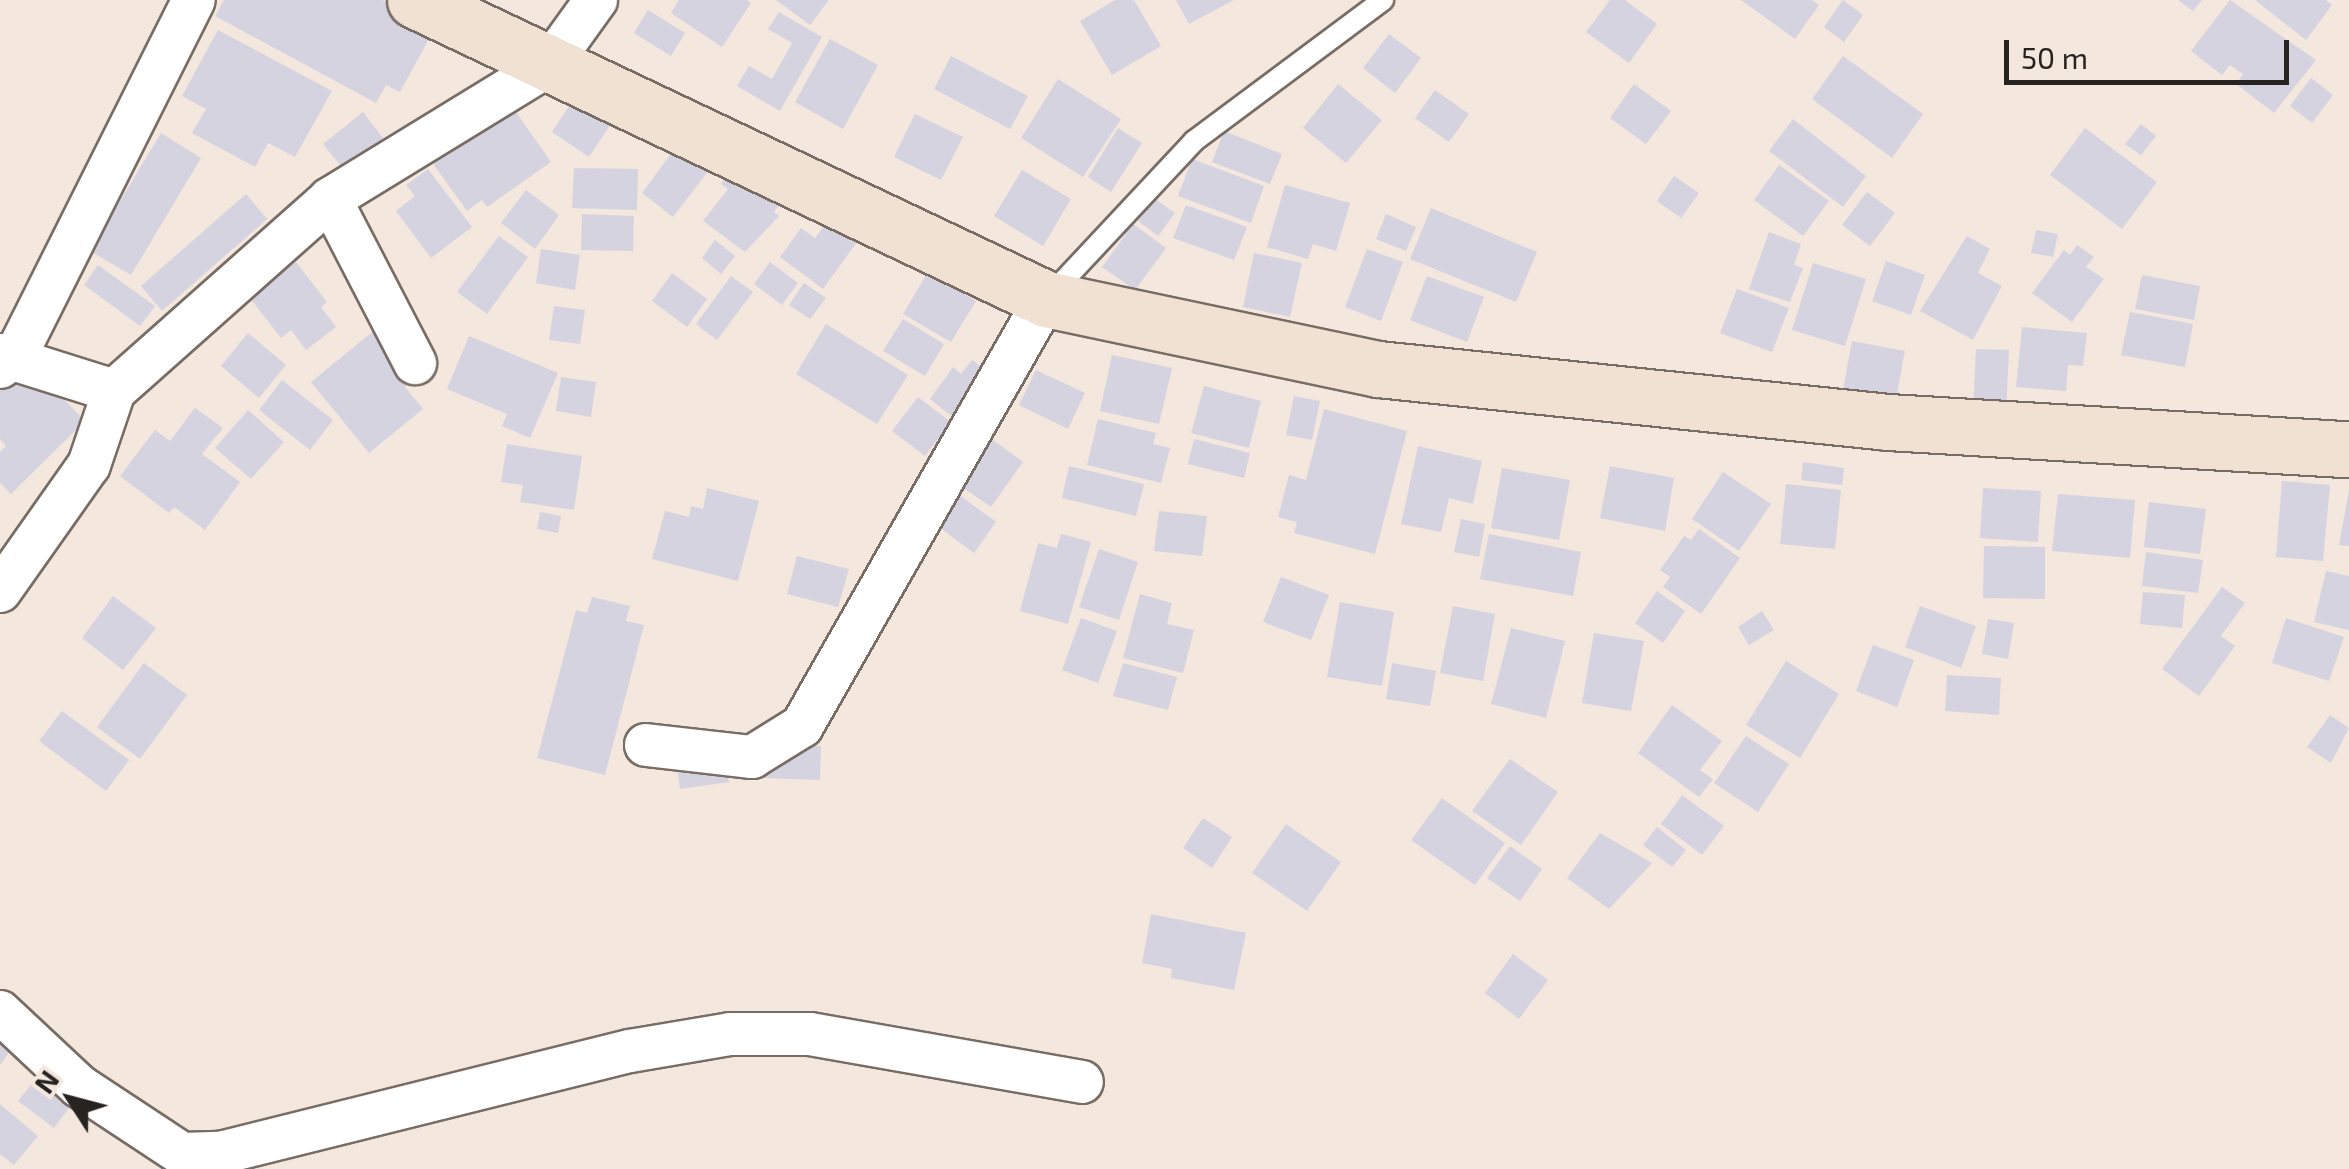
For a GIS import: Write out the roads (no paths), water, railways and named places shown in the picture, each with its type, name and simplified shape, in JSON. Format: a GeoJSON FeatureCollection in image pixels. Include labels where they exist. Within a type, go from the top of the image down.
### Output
{"type":"FeatureCollection","features":[{"type":"Feature","properties":{"kind":"street"},"geometry":{"type":"LineString","coordinates":[[114,391],[5,360],[194,0]]}},
{"type":"Feature","properties":{"kind":"street"},"geometry":{"type":"LineString","coordinates":[[415,0],[1046,299],[1378,368],[1888,422],[2349,449]]}},
{"type":"Feature","properties":{"kind":"street"},"geometry":{"type":"LineString","coordinates":[[0,592],[90,465],[114,391],[330,199],[550,64],[596,0]]}},
{"type":"Feature","properties":{"kind":"street"},"geometry":{"type":"LineString","coordinates":[[330,199],[414,363]]}},
{"type":"Feature","properties":{"kind":"street"},"geometry":{"type":"LineString","coordinates":[[646,745],[752,757],[802,726],[1046,299]]}},
{"type":"Feature","properties":{"kind":"street"},"geometry":{"type":"LineString","coordinates":[[0,1012],[78,1086],[145,1135],[182,1154],[228,1161],[630,1050],[730,1034],[810,1034],[1082,1082]]}},
{"type":"Feature","properties":{"kind":"lane"},"geometry":{"type":"LineString","coordinates":[[1046,299],[1194,141],[1383,0]]}}]}
